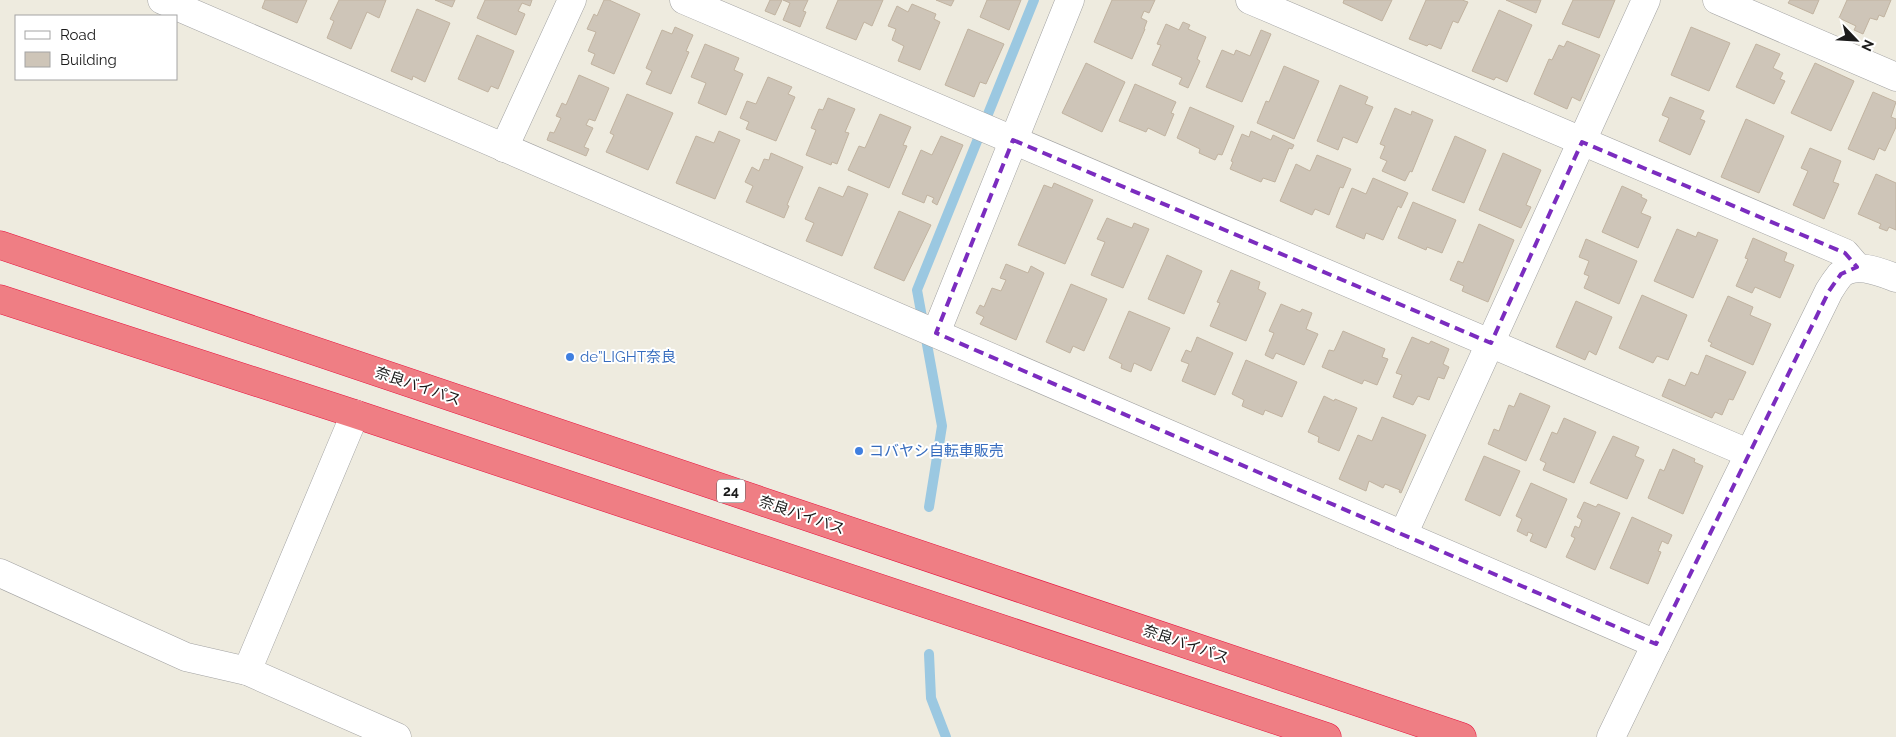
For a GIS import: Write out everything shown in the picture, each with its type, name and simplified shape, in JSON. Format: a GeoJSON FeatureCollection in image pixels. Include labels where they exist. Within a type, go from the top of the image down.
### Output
{"type":"FeatureCollection","features":[{"type":"Feature","properties":{"kind":"highway","name":"奈良バイパス"},"geometry":{"type":"LineString","coordinates":[[0,245],[1462,737]]}},
{"type":"Feature","properties":{"kind":"highway"},"geometry":{"type":"LineString","coordinates":[[0,299],[355,414],[1327,737]]}},
{"type":"Feature","properties":{"kind":"street"},"geometry":{"type":"LineString","coordinates":[[162,0],[936,332],[1656,644]]}},
{"type":"Feature","properties":{"kind":"street"},"geometry":{"type":"LineString","coordinates":[[504,148],[572,0]]}},
{"type":"Feature","properties":{"kind":"street"},"geometry":{"type":"LineString","coordinates":[[684,0],[1748,452]]}},
{"type":"Feature","properties":{"kind":"street"},"geometry":{"type":"LineString","coordinates":[[936,332],[1070,0]]}},
{"type":"Feature","properties":{"kind":"street"},"geometry":{"type":"LineString","coordinates":[[1250,0],[1845,253],[1857,267]]}},
{"type":"Feature","properties":{"kind":"street"},"geometry":{"type":"LineString","coordinates":[[1404,535],[1646,0]]}},
{"type":"Feature","properties":{"kind":"street"},"geometry":{"type":"LineString","coordinates":[[1717,0],[1896,77]]}},
{"type":"Feature","properties":{"kind":"street"},"geometry":{"type":"LineString","coordinates":[[1611,737],[1748,452],[1829,292],[1841,274],[1857,267],[1882,272],[1896,278]]}},
{"type":"Feature","properties":{"kind":"street"},"geometry":{"type":"LineString","coordinates":[[247,671],[355,414]]}},
{"type":"Feature","properties":{"kind":"street"},"geometry":{"type":"LineString","coordinates":[[0,573],[186,657],[247,671],[397,737]]}},
{"type":"Feature","properties":{"kind":"highlighted area"},"geometry":{"type":"Polygon","coordinates":[[[1013,140],[1491,343],[1582,142],[1845,253],[1857,267],[1841,274],[1829,291],[1656,644],[936,333],[1013,140]]]}},
{"type":"Feature","properties":{"kind":"building"},"geometry":{"type":"Polygon","coordinates":[[[265,0],[307,0],[297,23],[262,8],[265,0]]]}},
{"type":"Feature","properties":{"kind":"building"},"geometry":{"type":"Polygon","coordinates":[[[339,0],[386,0],[379,18],[367,12],[351,49],[327,38],[334,21],[330,19],[339,0]]]}},
{"type":"Feature","properties":{"kind":"building"},"geometry":{"type":"Polygon","coordinates":[[[435,0],[455,0],[452,7],[435,0]]]}},
{"type":"Feature","properties":{"kind":"building"},"geometry":{"type":"Polygon","coordinates":[[[485,0],[532,0],[530,6],[522,3],[518,11],[525,14],[516,35],[477,18],[485,0]]]}},
{"type":"Feature","properties":{"kind":"building"},"geometry":{"type":"Polygon","coordinates":[[[604,0],[609,0],[640,14],[614,74],[591,64],[595,54],[588,51],[596,32],[587,29],[594,14],[597,16],[604,0]]]}},
{"type":"Feature","properties":{"kind":"building"},"geometry":{"type":"Polygon","coordinates":[[[770,0],[782,0],[775,15],[765,11],[770,0]]]}},
{"type":"Feature","properties":{"kind":"building"},"geometry":{"type":"Polygon","coordinates":[[[783,0],[808,0],[803,11],[806,12],[800,27],[783,20],[790,3],[783,0]]]}},
{"type":"Feature","properties":{"kind":"building"},"geometry":{"type":"Polygon","coordinates":[[[838,0],[883,0],[872,26],[864,22],[856,40],[826,28],[838,0]]]}},
{"type":"Feature","properties":{"kind":"building"},"geometry":{"type":"Polygon","coordinates":[[[936,0],[954,0],[951,6],[936,0]]]}},
{"type":"Feature","properties":{"kind":"building"},"geometry":{"type":"Polygon","coordinates":[[[987,0],[1021,0],[1009,30],[980,17],[987,0]]]}},
{"type":"Feature","properties":{"kind":"building"},"geometry":{"type":"Polygon","coordinates":[[[1112,0],[1155,0],[1149,13],[1144,11],[1141,18],[1147,21],[1132,59],[1094,42],[1112,0]]]}},
{"type":"Feature","properties":{"kind":"building"},"geometry":{"type":"Polygon","coordinates":[[[1344,0],[1392,0],[1382,21],[1343,3],[1344,0]]]}},
{"type":"Feature","properties":{"kind":"building"},"geometry":{"type":"Polygon","coordinates":[[[1426,0],[1462,0],[1468,2],[1458,23],[1453,21],[1441,49],[1409,39],[1426,0]]]}},
{"type":"Feature","properties":{"kind":"building"},"geometry":{"type":"Polygon","coordinates":[[[1506,0],[1541,0],[1536,13],[1506,0]]]}},
{"type":"Feature","properties":{"kind":"building"},"geometry":{"type":"Polygon","coordinates":[[[1573,0],[1615,0],[1599,38],[1562,24],[1573,0]]]}},
{"type":"Feature","properties":{"kind":"building"},"geometry":{"type":"Polygon","coordinates":[[[1790,0],[1819,0],[1813,14],[1788,3],[1790,0]]]}},
{"type":"Feature","properties":{"kind":"building"},"geometry":{"type":"Polygon","coordinates":[[[1847,0],[1891,0],[1884,17],[1879,15],[1877,20],[1870,18],[1863,34],[1854,30],[1856,26],[1839,18],[1847,0]]]}},
{"type":"Feature","properties":{"kind":"building"},"geometry":{"type":"Polygon","coordinates":[[[912,4],[936,14],[934,19],[940,22],[920,70],[898,61],[904,46],[892,40],[896,29],[888,26],[897,6],[908,12],[912,4]]]}},
{"type":"Feature","properties":{"kind":"building"},"geometry":{"type":"Polygon","coordinates":[[[417,9],[450,23],[425,82],[413,76],[412,80],[391,71],[417,9]]]}},
{"type":"Feature","properties":{"kind":"building"},"geometry":{"type":"Polygon","coordinates":[[[1499,10],[1532,25],[1507,82],[1496,77],[1494,80],[1472,71],[1499,10]]]}},
{"type":"Feature","properties":{"kind":"building"},"geometry":{"type":"Polygon","coordinates":[[[1183,22],[1190,25],[1188,29],[1206,37],[1197,59],[1200,61],[1188,88],[1179,84],[1182,78],[1152,65],[1161,45],[1157,44],[1166,24],[1179,30],[1183,22]]]}},
{"type":"Feature","properties":{"kind":"building"},"geometry":{"type":"Polygon","coordinates":[[[675,27],[693,35],[686,51],[689,52],[671,94],[646,84],[652,71],[646,68],[662,30],[672,34],[675,27]]]}},
{"type":"Feature","properties":{"kind":"building"},"geometry":{"type":"Polygon","coordinates":[[[1691,27],[1730,43],[1709,91],[1671,75],[1691,27]]]}},
{"type":"Feature","properties":{"kind":"building"},"geometry":{"type":"Polygon","coordinates":[[[968,29],[1004,44],[986,84],[980,82],[974,97],[945,85],[968,29]]]}},
{"type":"Feature","properties":{"kind":"building"},"geometry":{"type":"Polygon","coordinates":[[[1261,30],[1271,34],[1242,102],[1206,87],[1222,50],[1234,55],[1236,50],[1250,56],[1261,30]]]}},
{"type":"Feature","properties":{"kind":"building"},"geometry":{"type":"Polygon","coordinates":[[[477,35],[514,51],[498,89],[491,86],[488,92],[458,79],[477,35]]]}},
{"type":"Feature","properties":{"kind":"building"},"geometry":{"type":"Polygon","coordinates":[[[1567,41],[1600,55],[1580,101],[1572,97],[1567,109],[1534,94],[1549,59],[1552,60],[1559,45],[1564,47],[1567,41]]]}},
{"type":"Feature","properties":{"kind":"building"},"geometry":{"type":"Polygon","coordinates":[[[705,44],[739,58],[734,70],[743,74],[726,115],[698,103],[706,83],[691,77],[705,44]]]}},
{"type":"Feature","properties":{"kind":"building"},"geometry":{"type":"Polygon","coordinates":[[[1756,44],[1780,54],[1773,68],[1783,73],[1780,79],[1785,81],[1774,104],[1736,87],[1756,44]]]}},
{"type":"Feature","properties":{"kind":"building"},"geometry":{"type":"Polygon","coordinates":[[[1086,63],[1125,82],[1102,132],[1062,113],[1086,63]]]}},
{"type":"Feature","properties":{"kind":"building"},"geometry":{"type":"Polygon","coordinates":[[[1815,63],[1854,81],[1831,131],[1791,113],[1815,63]]]}},
{"type":"Feature","properties":{"kind":"building"},"geometry":{"type":"Polygon","coordinates":[[[1284,66],[1319,81],[1294,139],[1257,123],[1266,101],[1269,102],[1284,66]]]}},
{"type":"Feature","properties":{"kind":"building"},"geometry":{"type":"Polygon","coordinates":[[[579,75],[609,88],[595,121],[589,119],[586,125],[593,128],[584,147],[589,149],[586,156],[547,140],[550,132],[554,133],[561,118],[556,116],[562,103],[566,105],[579,75]]]}},
{"type":"Feature","properties":{"kind":"building"},"geometry":{"type":"Polygon","coordinates":[[[768,77],[792,87],[788,94],[795,97],[776,141],[746,129],[749,122],[740,118],[747,101],[756,104],[768,77]]]}},
{"type":"Feature","properties":{"kind":"building"},"geometry":{"type":"Polygon","coordinates":[[[1135,84],[1176,102],[1171,113],[1174,114],[1165,136],[1148,128],[1146,132],[1119,121],[1135,84]]]}},
{"type":"Feature","properties":{"kind":"building"},"geometry":{"type":"Polygon","coordinates":[[[1340,85],[1368,97],[1365,104],[1373,107],[1357,143],[1343,137],[1338,150],[1317,141],[1340,85]]]}},
{"type":"Feature","properties":{"kind":"building"},"geometry":{"type":"Polygon","coordinates":[[[1873,92],[1896,102],[1891,117],[1896,119],[1896,127],[1885,151],[1879,148],[1874,160],[1848,149],[1873,92]]]}},
{"type":"Feature","properties":{"kind":"building"},"geometry":{"type":"Polygon","coordinates":[[[627,94],[673,113],[648,170],[606,152],[614,135],[610,133],[627,94]]]}},
{"type":"Feature","properties":{"kind":"building"},"geometry":{"type":"Polygon","coordinates":[[[1670,97],[1704,111],[1700,119],[1705,121],[1690,155],[1659,141],[1669,118],[1662,115],[1670,97]]]}},
{"type":"Feature","properties":{"kind":"building"},"geometry":{"type":"Polygon","coordinates":[[[828,98],[855,109],[845,132],[849,133],[837,164],[832,162],[831,165],[806,155],[816,130],[811,128],[819,109],[823,110],[828,98]]]}},
{"type":"Feature","properties":{"kind":"building"},"geometry":{"type":"Polygon","coordinates":[[[1190,107],[1234,126],[1222,155],[1218,154],[1215,160],[1199,153],[1200,149],[1177,138],[1190,107]]]}},
{"type":"Feature","properties":{"kind":"building"},"geometry":{"type":"Polygon","coordinates":[[[1395,108],[1411,115],[1412,111],[1433,120],[1412,172],[1410,171],[1405,181],[1382,171],[1387,161],[1380,158],[1385,146],[1380,144],[1395,108]]]}},
{"type":"Feature","properties":{"kind":"building"},"geometry":{"type":"Polygon","coordinates":[[[880,114],[911,127],[903,145],[907,146],[889,188],[848,170],[859,146],[865,148],[880,114]]]}},
{"type":"Feature","properties":{"kind":"building"},"geometry":{"type":"Polygon","coordinates":[[[1746,119],[1784,136],[1759,193],[1721,177],[1746,119]]]}},
{"type":"Feature","properties":{"kind":"building"},"geometry":{"type":"Polygon","coordinates":[[[719,131],[740,140],[715,199],[676,183],[696,136],[714,143],[719,131]]]}},
{"type":"Feature","properties":{"kind":"building"},"geometry":{"type":"Polygon","coordinates":[[[1251,131],[1271,140],[1273,135],[1294,145],[1292,149],[1289,148],[1275,182],[1263,178],[1261,182],[1230,169],[1233,162],[1231,161],[1242,134],[1249,137],[1251,131]]]}},
{"type":"Feature","properties":{"kind":"building"},"geometry":{"type":"Polygon","coordinates":[[[941,136],[963,145],[937,205],[932,202],[934,198],[927,195],[924,203],[902,194],[921,150],[932,155],[941,136]]]}},
{"type":"Feature","properties":{"kind":"building"},"geometry":{"type":"Polygon","coordinates":[[[1455,136],[1486,150],[1464,203],[1432,190],[1455,136]]]}},
{"type":"Feature","properties":{"kind":"building"},"geometry":{"type":"Polygon","coordinates":[[[1810,148],[1841,161],[1833,182],[1839,184],[1824,219],[1793,205],[1808,171],[1801,168],[1810,148]]]}},
{"type":"Feature","properties":{"kind":"building"},"geometry":{"type":"Polygon","coordinates":[[[771,153],[803,167],[787,205],[789,206],[784,218],[746,202],[753,186],[745,182],[752,167],[759,171],[764,159],[769,160],[771,153]]]}},
{"type":"Feature","properties":{"kind":"building"},"geometry":{"type":"Polygon","coordinates":[[[1503,153],[1541,170],[1526,205],[1531,207],[1521,228],[1479,210],[1503,153]]]}},
{"type":"Feature","properties":{"kind":"building"},"geometry":{"type":"Polygon","coordinates":[[[1317,155],[1351,169],[1343,188],[1340,187],[1329,215],[1315,209],[1312,215],[1280,201],[1296,164],[1310,171],[1317,155]]]}},
{"type":"Feature","properties":{"kind":"building"},"geometry":{"type":"Polygon","coordinates":[[[1876,174],[1896,183],[1896,230],[1889,227],[1887,231],[1879,228],[1881,224],[1858,214],[1876,174]]]}},
{"type":"Feature","properties":{"kind":"building"},"geometry":{"type":"Polygon","coordinates":[[[1373,178],[1408,193],[1401,208],[1398,206],[1383,240],[1366,233],[1364,239],[1336,227],[1352,188],[1366,194],[1373,178]]]}},
{"type":"Feature","properties":{"kind":"building"},"geometry":{"type":"Polygon","coordinates":[[[1054,183],[1093,200],[1065,264],[1018,245],[1044,185],[1052,188],[1054,183]]]}},
{"type":"Feature","properties":{"kind":"building"},"geometry":{"type":"Polygon","coordinates":[[[848,186],[868,194],[842,256],[806,241],[814,223],[805,219],[819,187],[843,197],[848,186]]]}},
{"type":"Feature","properties":{"kind":"building"},"geometry":{"type":"Polygon","coordinates":[[[1622,186],[1642,195],[1641,197],[1647,200],[1641,213],[1651,217],[1638,248],[1602,232],[1622,186]]]}},
{"type":"Feature","properties":{"kind":"building"},"geometry":{"type":"Polygon","coordinates":[[[1413,202],[1456,220],[1442,253],[1427,247],[1426,250],[1398,238],[1413,202]]]}},
{"type":"Feature","properties":{"kind":"building"},"geometry":{"type":"Polygon","coordinates":[[[899,211],[931,225],[904,281],[874,268],[899,211]]]}},
{"type":"Feature","properties":{"kind":"building"},"geometry":{"type":"Polygon","coordinates":[[[1107,218],[1132,228],[1134,223],[1149,229],[1123,288],[1091,275],[1105,242],[1097,239],[1107,218]]]}},
{"type":"Feature","properties":{"kind":"building"},"geometry":{"type":"Polygon","coordinates":[[[1479,224],[1514,240],[1488,302],[1462,291],[1464,286],[1450,280],[1458,261],[1463,263],[1479,224]]]}},
{"type":"Feature","properties":{"kind":"building"},"geometry":{"type":"Polygon","coordinates":[[[1677,229],[1696,237],[1698,232],[1718,240],[1693,298],[1654,281],[1677,229]]]}},
{"type":"Feature","properties":{"kind":"building"},"geometry":{"type":"Polygon","coordinates":[[[1753,238],[1787,253],[1784,261],[1794,265],[1780,298],[1755,287],[1752,293],[1736,286],[1748,259],[1745,258],[1753,238]]]}},
{"type":"Feature","properties":{"kind":"building"},"geometry":{"type":"Polygon","coordinates":[[[1586,239],[1637,261],[1619,304],[1584,288],[1589,276],[1584,274],[1589,261],[1579,257],[1586,239]]]}},
{"type":"Feature","properties":{"kind":"building"},"geometry":{"type":"Polygon","coordinates":[[[1167,255],[1202,271],[1184,314],[1148,299],[1167,255]]]}},
{"type":"Feature","properties":{"kind":"building"},"geometry":{"type":"Polygon","coordinates":[[[1006,264],[1028,273],[1031,266],[1044,273],[1016,340],[980,324],[984,317],[976,313],[980,305],[984,307],[992,288],[1001,291],[1006,280],[1000,278],[1006,264]]]}},
{"type":"Feature","properties":{"kind":"building"},"geometry":{"type":"Polygon","coordinates":[[[1231,270],[1260,282],[1258,289],[1266,293],[1246,341],[1210,326],[1220,303],[1217,302],[1231,270]]]}},
{"type":"Feature","properties":{"kind":"building"},"geometry":{"type":"Polygon","coordinates":[[[1071,284],[1107,299],[1084,351],[1073,346],[1070,353],[1046,342],[1071,284]]]}},
{"type":"Feature","properties":{"kind":"building"},"geometry":{"type":"Polygon","coordinates":[[[1642,295],[1687,315],[1668,360],[1657,356],[1653,363],[1619,348],[1642,295]]]}},
{"type":"Feature","properties":{"kind":"building"},"geometry":{"type":"Polygon","coordinates":[[[1728,296],[1753,307],[1750,315],[1771,324],[1753,365],[1710,346],[1712,343],[1708,341],[1728,296]]]}},
{"type":"Feature","properties":{"kind":"building"},"geometry":{"type":"Polygon","coordinates":[[[1576,301],[1612,317],[1596,355],[1589,351],[1585,360],[1556,347],[1576,301]]]}},
{"type":"Feature","properties":{"kind":"building"},"geometry":{"type":"Polygon","coordinates":[[[1281,304],[1300,312],[1302,309],[1312,313],[1306,329],[1318,334],[1304,365],[1276,353],[1273,359],[1265,355],[1274,333],[1269,331],[1281,304]]]}},
{"type":"Feature","properties":{"kind":"building"},"geometry":{"type":"Polygon","coordinates":[[[1129,311],[1170,328],[1151,371],[1134,363],[1131,372],[1121,368],[1122,364],[1109,358],[1129,311]]]}},
{"type":"Feature","properties":{"kind":"building"},"geometry":{"type":"Polygon","coordinates":[[[1343,331],[1385,349],[1382,357],[1388,359],[1377,385],[1364,380],[1362,384],[1322,367],[1329,350],[1334,351],[1343,331]]]}},
{"type":"Feature","properties":{"kind":"building"},"geometry":{"type":"Polygon","coordinates":[[[1197,337],[1233,353],[1215,395],[1182,381],[1189,364],[1181,361],[1186,350],[1191,352],[1197,337]]]}},
{"type":"Feature","properties":{"kind":"building"},"geometry":{"type":"Polygon","coordinates":[[[1412,337],[1429,344],[1431,341],[1449,349],[1443,364],[1449,367],[1444,379],[1438,377],[1429,400],[1418,396],[1413,405],[1393,397],[1402,375],[1396,373],[1412,337]]]}},
{"type":"Feature","properties":{"kind":"building"},"geometry":{"type":"Polygon","coordinates":[[[1706,355],[1746,372],[1733,400],[1729,399],[1722,415],[1715,412],[1712,418],[1662,396],[1669,379],[1685,386],[1691,372],[1698,375],[1706,355]]]}},
{"type":"Feature","properties":{"kind":"building"},"geometry":{"type":"Polygon","coordinates":[[[1246,360],[1297,382],[1282,417],[1265,410],[1263,415],[1242,406],[1244,400],[1232,394],[1246,360]]]}},
{"type":"Feature","properties":{"kind":"building"},"geometry":{"type":"Polygon","coordinates":[[[1520,393],[1550,406],[1526,461],[1488,444],[1494,429],[1499,431],[1509,405],[1514,407],[1520,393]]]}},
{"type":"Feature","properties":{"kind":"building"},"geometry":{"type":"Polygon","coordinates":[[[1324,396],[1357,408],[1339,451],[1318,442],[1319,437],[1308,432],[1324,396]]]}},
{"type":"Feature","properties":{"kind":"building"},"geometry":{"type":"Polygon","coordinates":[[[1382,417],[1426,435],[1401,493],[1399,492],[1400,490],[1385,484],[1383,488],[1369,481],[1366,491],[1339,479],[1358,435],[1372,441],[1382,417]]]}},
{"type":"Feature","properties":{"kind":"building"},"geometry":{"type":"Polygon","coordinates":[[[1564,418],[1596,432],[1574,483],[1543,470],[1546,463],[1540,460],[1552,432],[1557,434],[1564,418]]]}},
{"type":"Feature","properties":{"kind":"building"},"geometry":{"type":"Polygon","coordinates":[[[1613,436],[1639,447],[1635,456],[1644,460],[1627,499],[1590,483],[1613,436]]]}},
{"type":"Feature","properties":{"kind":"building"},"geometry":{"type":"Polygon","coordinates":[[[1673,449],[1695,459],[1694,462],[1703,466],[1683,514],[1648,498],[1660,469],[1664,471],[1673,449]]]}},
{"type":"Feature","properties":{"kind":"building"},"geometry":{"type":"Polygon","coordinates":[[[1484,456],[1520,471],[1500,516],[1465,500],[1484,456]]]}},
{"type":"Feature","properties":{"kind":"building"},"geometry":{"type":"Polygon","coordinates":[[[1531,483],[1567,499],[1546,548],[1530,541],[1533,534],[1528,532],[1527,536],[1517,531],[1522,519],[1516,516],[1531,483]]]}},
{"type":"Feature","properties":{"kind":"building"},"geometry":{"type":"Polygon","coordinates":[[[1584,502],[1596,507],[1598,504],[1620,513],[1595,570],[1566,557],[1575,538],[1571,536],[1575,526],[1579,528],[1582,520],[1577,517],[1584,502]]]}},
{"type":"Feature","properties":{"kind":"building"},"geometry":{"type":"Polygon","coordinates":[[[1632,517],[1672,535],[1668,544],[1662,541],[1658,551],[1661,552],[1648,584],[1610,568],[1632,517]]]}},
{"type":"Feature","properties":{"kind":"waterway"},"geometry":{"type":"LineString","coordinates":[[929,507],[942,426],[917,290],[1034,0]]}},
{"type":"Feature","properties":{"kind":"waterway"},"geometry":{"type":"LineString","coordinates":[[929,654],[931,698],[946,737]]}},
{"type":"Feature","properties":{"kind":"place","name":"de”LIGHT奈良"},"geometry":{"type":"Point","coordinates":[570,357]}},
{"type":"Feature","properties":{"kind":"place","name":"コバヤシ自転車販売"},"geometry":{"type":"Point","coordinates":[859,451]}}]}
